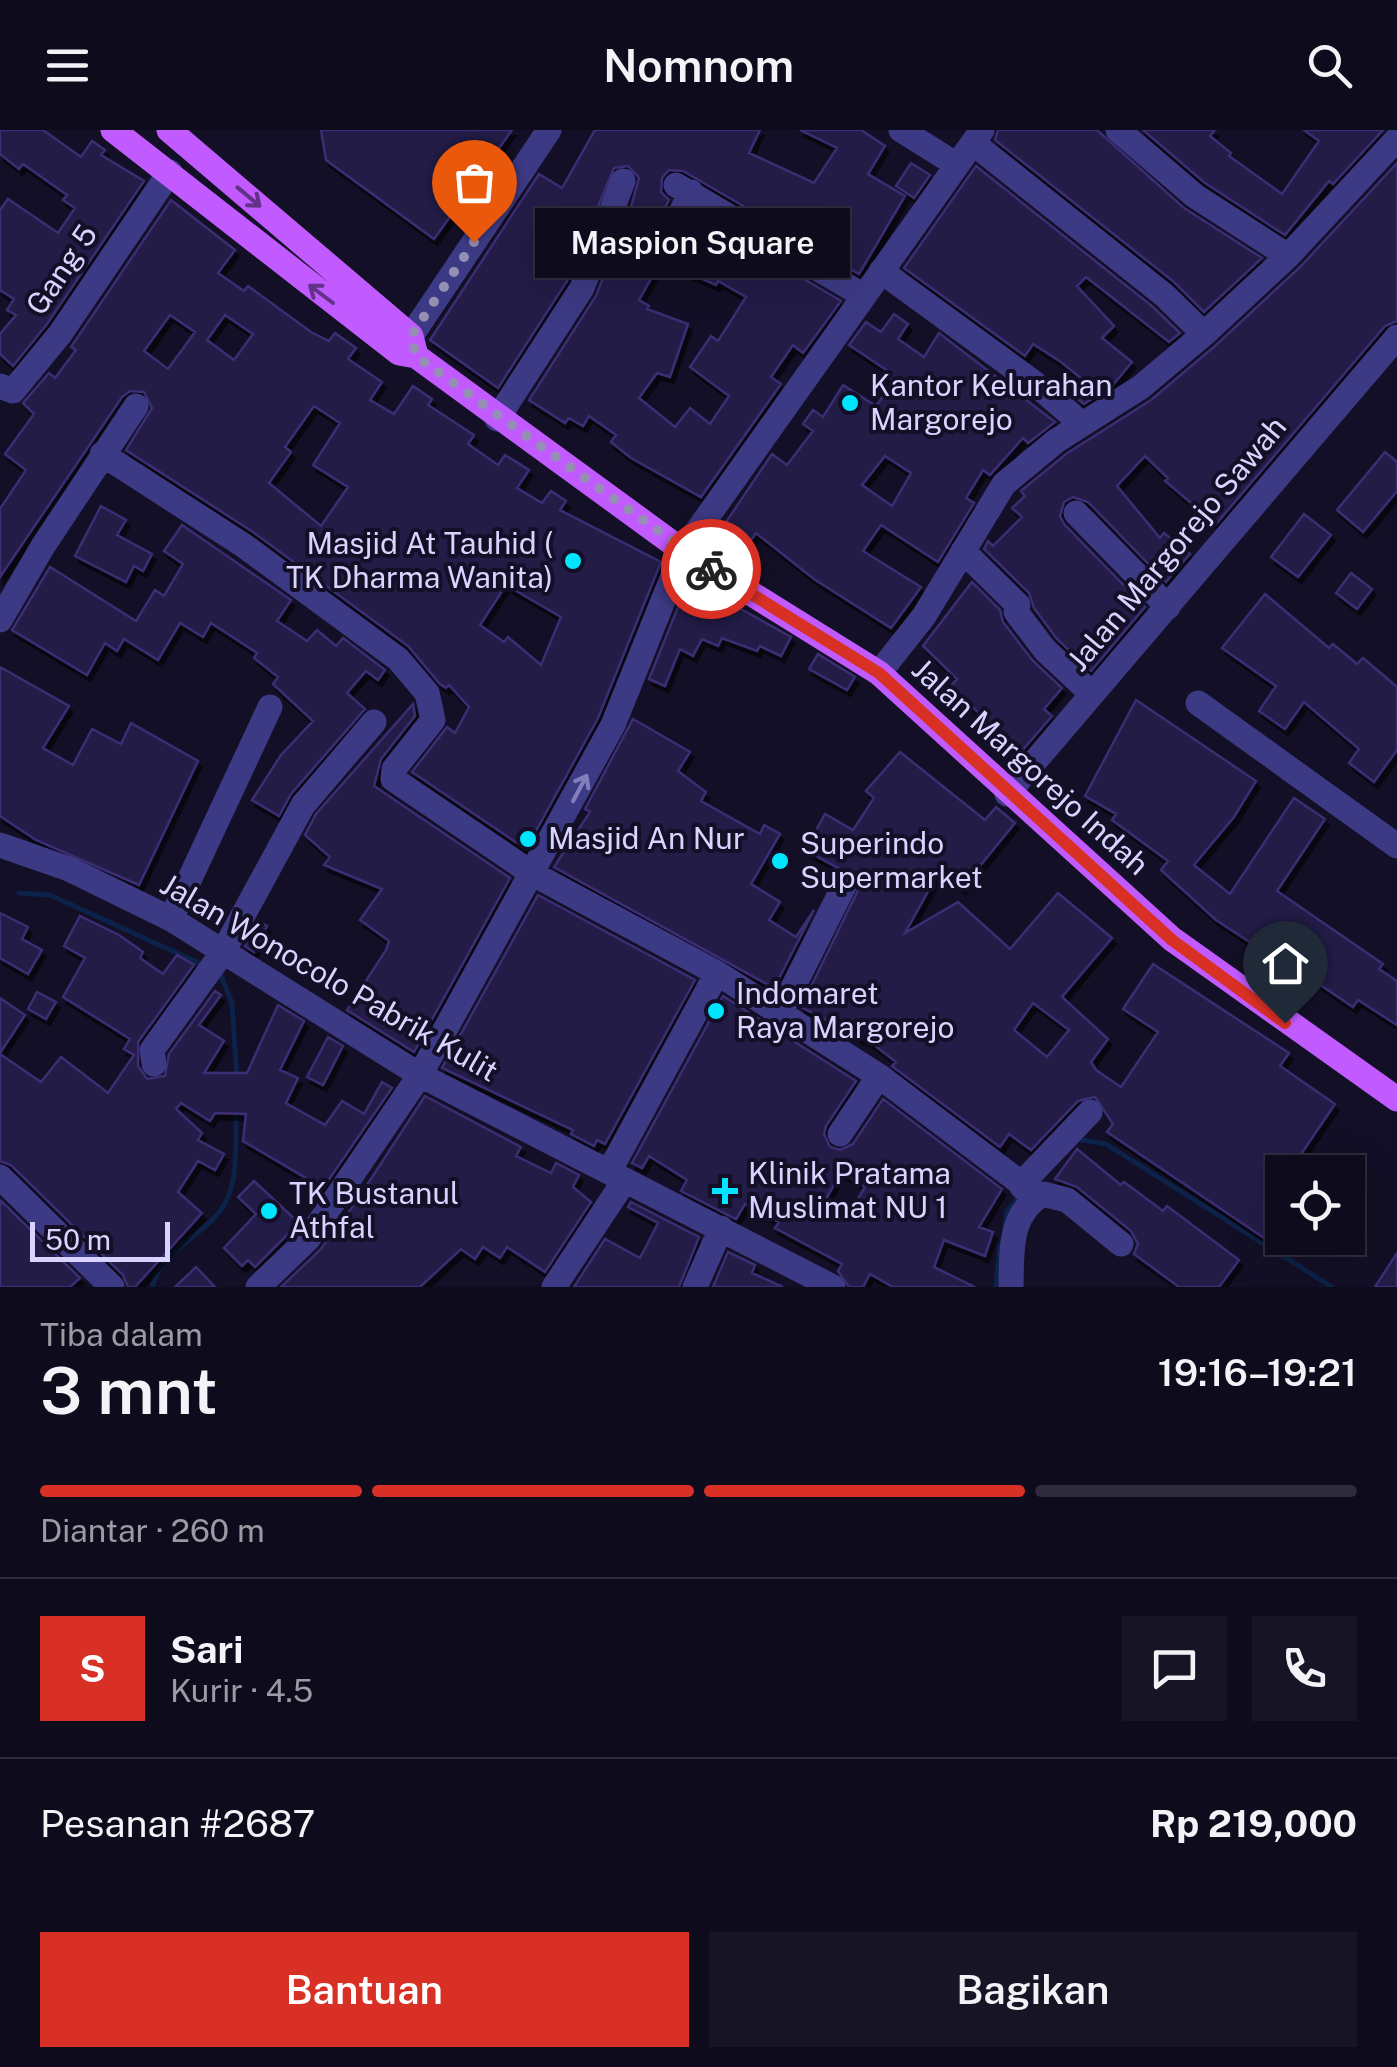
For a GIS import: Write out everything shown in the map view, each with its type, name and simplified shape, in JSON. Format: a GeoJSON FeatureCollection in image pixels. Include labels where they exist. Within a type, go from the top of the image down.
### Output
{"type":"FeatureCollection","features":[{"type":"Feature","properties":{"kind":"main road","name":"Jalan Margorejo Indah"},"geometry":{"type":"LineString","coordinates":[[114,130],[398,352],[413,346]]}},
{"type":"Feature","properties":{"kind":"main road","name":"Jalan Margorejo Indah"},"geometry":{"type":"LineString","coordinates":[[169,130],[497,419],[682,552],[879,673],[1172,940],[1397,1099]]}},
{"type":"Feature","properties":{"kind":"street"},"geometry":{"type":"LineString","coordinates":[[413,346],[549,130]]}},
{"type":"Feature","properties":{"kind":"street"},"geometry":{"type":"LineString","coordinates":[[900,130],[957,165]]}},
{"type":"Feature","properties":{"kind":"street"},"geometry":{"type":"LineString","coordinates":[[1118,130],[1194,196],[1288,256]]}},
{"type":"Feature","properties":{"kind":"street"},"geometry":{"type":"LineString","coordinates":[[264,1286],[308,1239],[420,1075],[613,725],[682,552],[744,472],[977,136],[1164,295],[1204,334]]}},
{"type":"Feature","properties":{"kind":"street"},"geometry":{"type":"LineString","coordinates":[[879,673],[924,616],[1004,484],[1082,424],[1141,387],[1204,334],[1288,256],[1397,139]]}},
{"type":"Feature","properties":{"kind":"street","name":"Gang 5"},"geometry":{"type":"LineString","coordinates":[[0,386],[13,390],[60,334],[170,172]]}},
{"type":"Feature","properties":{"kind":"street"},"geometry":{"type":"LineString","coordinates":[[497,419],[575,301],[623,181]]}},
{"type":"Feature","properties":{"kind":"street"},"geometry":{"type":"LineString","coordinates":[[609,215],[668,240],[683,189],[864,296]]}},
{"type":"Feature","properties":{"kind":"street"},"geometry":{"type":"LineString","coordinates":[[882,271],[1019,371],[1082,424]]}},
{"type":"Feature","properties":{"kind":"street","name":"Jalan Margorejo Sawah"},"geometry":{"type":"LineString","coordinates":[[1008,794],[1397,336]]}},
{"type":"Feature","properties":{"kind":"street"},"geometry":{"type":"LineString","coordinates":[[0,620],[136,406]]}},
{"type":"Feature","properties":{"kind":"street"},"geometry":{"type":"LineString","coordinates":[[102,454],[242,545],[398,659],[427,693],[433,720],[394,769],[393,778],[533,874],[717,973],[879,1076],[1028,1191],[1058,1194],[1121,1244]]}},
{"type":"Feature","properties":{"kind":"street"},"geometry":{"type":"LineString","coordinates":[[1076,513],[1168,607]]}},
{"type":"Feature","properties":{"kind":"street"},"geometry":{"type":"LineString","coordinates":[[963,552],[1017,608],[1045,650],[1092,694]]}},
{"type":"Feature","properties":{"kind":"street"},"geometry":{"type":"LineString","coordinates":[[1198,703],[1397,846]]}},
{"type":"Feature","properties":{"kind":"street"},"geometry":{"type":"LineString","coordinates":[[171,919],[270,707]]}},
{"type":"Feature","properties":{"kind":"street"},"geometry":{"type":"LineString","coordinates":[[154,1064],[151,1054],[156,1044],[214,964],[303,805],[374,722]]}},
{"type":"Feature","properties":{"kind":"street","name":"Jalan Wonocolo Pabrik Kulit"},"geometry":{"type":"LineString","coordinates":[[0,844],[70,869],[171,919],[214,964],[420,1075],[833,1287]]}},
{"type":"Feature","properties":{"kind":"street"},"geometry":{"type":"LineString","coordinates":[[780,1013],[845,884]]}},
{"type":"Feature","properties":{"kind":"street"},"geometry":{"type":"LineString","coordinates":[[554,1287],[618,1175],[717,973]]}},
{"type":"Feature","properties":{"kind":"street"},"geometry":{"type":"LineString","coordinates":[[840,1134],[879,1076]]}},
{"type":"Feature","properties":{"kind":"street"},"geometry":{"type":"LineString","coordinates":[[1012,1287],[1013,1234],[1028,1191],[1090,1112]]}},
{"type":"Feature","properties":{"kind":"street"},"geometry":{"type":"LineString","coordinates":[[0,1177],[112,1287]]}},
{"type":"Feature","properties":{"kind":"street"},"geometry":{"type":"LineString","coordinates":[[695,1287],[721,1228]]}},
{"type":"Feature","properties":{"kind":"building"},"geometry":{"type":"Polygon","coordinates":[[[0,130],[43,130],[81,157],[92,141],[105,150],[101,155],[144,181],[47,324],[13,366],[0,354],[0,334],[16,315],[7,310],[14,299],[0,290],[0,210],[8,199],[58,233],[75,208],[63,200],[67,195],[23,164],[19,169],[0,154],[0,130]]]}},
{"type":"Feature","properties":{"kind":"building"},"geometry":{"type":"Polygon","coordinates":[[[321,130],[512,130],[434,239],[326,160],[321,130]]]}},
{"type":"Feature","properties":{"kind":"building"},"geometry":{"type":"Polygon","coordinates":[[[595,130],[760,130],[749,153],[814,183],[837,148],[800,130],[861,130],[885,146],[868,174],[905,196],[859,274],[800,239],[805,231],[770,211],[766,219],[683,171],[669,170],[662,178],[661,192],[669,200],[659,219],[631,207],[639,178],[628,166],[614,168],[567,281],[498,388],[430,340],[539,174],[562,188],[595,130]]]}},
{"type":"Feature","properties":{"kind":"building"},"geometry":{"type":"Polygon","coordinates":[[[998,130],[1097,130],[1184,208],[1262,258],[1204,312],[1174,282],[995,140],[998,130]]]}},
{"type":"Feature","properties":{"kind":"building"},"geometry":{"type":"Polygon","coordinates":[[[1143,130],[1215,130],[1210,136],[1231,153],[1229,156],[1282,194],[1319,141],[1304,130],[1383,130],[1333,184],[1329,181],[1285,235],[1205,183],[1143,130]]]}},
{"type":"Feature","properties":{"kind":"building"},"geometry":{"type":"Polygon","coordinates":[[[911,163],[930,175],[914,198],[896,186],[911,163]]]}},
{"type":"Feature","properties":{"kind":"building"},"geometry":{"type":"Polygon","coordinates":[[[1397,163],[1397,321],[1385,326],[1216,524],[1165,481],[1168,478],[1145,456],[1117,486],[1160,538],[1164,533],[1190,554],[1166,582],[1088,502],[1073,497],[1064,502],[1060,516],[1064,524],[1145,607],[1091,671],[1057,639],[1034,608],[1029,593],[984,549],[988,541],[993,546],[1022,517],[1012,508],[1025,496],[1021,491],[1066,454],[1151,400],[1215,346],[1300,267],[1397,163]]]}},
{"type":"Feature","properties":{"kind":"building"},"geometry":{"type":"Polygon","coordinates":[[[976,166],[1153,307],[1180,333],[1169,342],[1086,277],[1077,286],[1114,326],[1102,338],[1132,362],[1112,386],[1084,404],[1079,400],[1093,388],[1061,362],[1033,344],[1025,356],[904,268],[976,166]]]}},
{"type":"Feature","properties":{"kind":"building"},"geometry":{"type":"Polygon","coordinates":[[[171,200],[235,250],[218,273],[244,291],[248,286],[311,332],[329,341],[335,333],[356,348],[348,359],[382,382],[370,400],[394,414],[413,386],[432,399],[428,405],[474,435],[468,444],[498,465],[505,455],[529,470],[517,488],[542,503],[551,491],[566,501],[560,510],[661,562],[598,718],[526,849],[412,772],[447,727],[455,733],[469,707],[449,685],[446,688],[440,684],[408,646],[253,532],[126,450],[152,408],[144,392],[130,391],[122,397],[0,577],[0,509],[26,470],[5,454],[34,414],[23,403],[49,373],[55,378],[76,350],[71,347],[171,200]],[[170,315],[144,351],[168,369],[195,332],[170,315]],[[225,315],[207,340],[234,360],[253,334],[225,315]],[[314,406],[285,447],[291,452],[269,483],[321,526],[348,487],[313,465],[340,423],[314,406]],[[506,585],[480,625],[504,642],[508,637],[541,665],[561,617],[506,585]]]}},
{"type":"Feature","properties":{"kind":"building"},"geometry":{"type":"Polygon","coordinates":[[[697,216],[841,301],[803,353],[793,345],[771,377],[781,384],[701,497],[631,458],[611,442],[616,435],[589,416],[583,426],[569,418],[565,423],[529,400],[596,296],[619,237],[670,256],[681,248],[697,216]],[[661,261],[639,300],[649,306],[647,309],[688,324],[670,377],[657,373],[639,398],[675,427],[690,408],[710,424],[729,396],[690,367],[711,336],[718,341],[746,297],[718,281],[716,285],[661,261]]]}},
{"type":"Feature","properties":{"kind":"building"},"geometry":{"type":"Polygon","coordinates":[[[894,314],[908,324],[898,339],[924,357],[939,333],[1055,422],[1028,443],[1023,438],[990,475],[983,470],[966,498],[974,503],[938,562],[881,525],[863,551],[921,587],[891,628],[814,579],[756,533],[743,551],[718,534],[772,454],[787,465],[813,431],[803,424],[813,410],[823,417],[843,385],[876,406],[894,381],[885,375],[888,371],[849,345],[866,322],[881,332],[894,314]],[[885,456],[862,485],[892,506],[911,473],[885,456]]]}},
{"type":"Feature","properties":{"kind":"building"},"geometry":{"type":"Polygon","coordinates":[[[1385,452],[1397,462],[1397,491],[1363,532],[1337,510],[1385,452]]]}},
{"type":"Feature","properties":{"kind":"building"},"geometry":{"type":"Polygon","coordinates":[[[101,506],[126,520],[117,535],[152,554],[143,571],[134,566],[126,582],[75,556],[101,506]]]}},
{"type":"Feature","properties":{"kind":"building"},"geometry":{"type":"Polygon","coordinates":[[[1304,514],[1331,535],[1298,577],[1271,557],[1304,514]]]}},
{"type":"Feature","properties":{"kind":"building"},"geometry":{"type":"Polygon","coordinates":[[[182,525],[291,600],[277,621],[307,641],[317,630],[336,646],[343,638],[385,670],[378,680],[366,671],[347,693],[365,709],[291,794],[279,816],[252,800],[281,755],[313,721],[273,684],[278,677],[254,658],[257,653],[211,623],[203,637],[180,623],[158,660],[124,639],[117,651],[105,643],[87,675],[12,630],[50,567],[136,621],[155,590],[164,596],[183,564],[164,551],[182,525]]]}},
{"type":"Feature","properties":{"kind":"building"},"geometry":{"type":"Polygon","coordinates":[[[1351,573],[1372,589],[1357,609],[1336,593],[1351,573]]]}},
{"type":"Feature","properties":{"kind":"building"},"geometry":{"type":"Polygon","coordinates":[[[689,580],[791,637],[781,656],[760,646],[757,651],[722,638],[718,646],[702,639],[693,656],[680,649],[665,686],[649,679],[689,580]]]}},
{"type":"Feature","properties":{"kind":"building"},"geometry":{"type":"Polygon","coordinates":[[[972,582],[1000,610],[1003,622],[1032,660],[1062,688],[1044,709],[1052,716],[1020,753],[951,686],[957,679],[923,646],[972,582]]]}},
{"type":"Feature","properties":{"kind":"building"},"geometry":{"type":"Polygon","coordinates":[[[1265,594],[1329,648],[1333,644],[1357,664],[1363,658],[1397,687],[1397,750],[1374,782],[1349,763],[1359,749],[1304,702],[1285,729],[1259,711],[1276,686],[1222,648],[1265,594]]]}},
{"type":"Feature","properties":{"kind":"building"},"geometry":{"type":"Polygon","coordinates":[[[818,654],[855,677],[847,690],[809,669],[818,654]]]}},
{"type":"Feature","properties":{"kind":"building"},"geometry":{"type":"Polygon","coordinates":[[[0,667],[69,706],[43,748],[73,765],[92,729],[121,744],[131,723],[198,761],[139,885],[36,840],[0,816],[0,667]]]}},
{"type":"Feature","properties":{"kind":"building"},"geometry":{"type":"Polygon","coordinates":[[[1136,700],[1256,781],[1234,817],[1194,865],[1230,894],[1294,798],[1325,819],[1277,891],[1383,964],[1379,969],[1397,981],[1397,1025],[1358,1000],[1353,1007],[1254,940],[1251,943],[1216,920],[1161,870],[1168,861],[1112,820],[1116,814],[1085,796],[1136,700]]]}},
{"type":"Feature","properties":{"kind":"building"},"geometry":{"type":"Polygon","coordinates":[[[413,704],[415,716],[381,759],[374,786],[510,878],[414,1052],[347,1010],[389,941],[360,920],[382,889],[324,865],[330,857],[305,835],[316,814],[413,704]]]}},
{"type":"Feature","properties":{"kind":"building"},"geometry":{"type":"Polygon","coordinates":[[[633,719],[690,752],[678,771],[706,792],[701,801],[760,834],[764,825],[780,834],[751,884],[780,902],[769,920],[796,937],[814,910],[774,988],[554,867],[590,812],[585,809],[633,719]]]}},
{"type":"Feature","properties":{"kind":"building"},"geometry":{"type":"Polygon","coordinates":[[[900,752],[985,820],[996,807],[1015,823],[962,888],[940,870],[905,933],[958,902],[1010,949],[1058,893],[1112,938],[1062,997],[1108,1039],[1091,1062],[1121,1087],[1158,1032],[1123,1009],[1153,964],[1289,1053],[1280,1066],[1335,1104],[1300,1155],[1265,1155],[1265,1239],[1107,1132],[1113,1124],[1095,1097],[1078,1101],[1031,1150],[1009,1134],[1000,1147],[892,1066],[896,1062],[873,1044],[801,1007],[861,884],[853,870],[840,869],[805,850],[825,814],[853,830],[874,798],[866,791],[900,752]],[[1033,1003],[1014,1030],[1047,1057],[1069,1030],[1033,1003]]]}},
{"type":"Feature","properties":{"kind":"building"},"geometry":{"type":"Polygon","coordinates":[[[538,895],[695,980],[605,1144],[597,1140],[594,1146],[571,1134],[573,1130],[442,1068],[538,895]]]}},
{"type":"Feature","properties":{"kind":"building"},"geometry":{"type":"Polygon","coordinates":[[[0,913],[28,927],[22,939],[42,950],[28,974],[0,958],[0,913]]]}},
{"type":"Feature","properties":{"kind":"building"},"geometry":{"type":"Polygon","coordinates":[[[80,916],[119,935],[143,952],[140,958],[163,974],[177,955],[194,965],[138,1042],[138,1066],[147,1079],[165,1076],[169,1054],[215,991],[221,995],[199,1025],[224,1041],[204,1073],[247,1073],[278,1005],[304,1021],[280,1070],[298,1078],[286,1103],[325,1125],[342,1101],[364,1114],[382,1082],[392,1088],[323,1188],[243,1141],[246,1114],[215,1113],[210,1121],[181,1103],[176,1109],[202,1133],[198,1140],[224,1154],[215,1170],[198,1161],[178,1192],[202,1213],[135,1287],[128,1287],[123,1275],[11,1165],[0,1161],[0,1054],[41,1082],[61,1057],[108,1093],[134,1055],[124,1049],[130,1039],[63,997],[85,958],[64,946],[80,916]]]}},
{"type":"Feature","properties":{"kind":"building"},"geometry":{"type":"Polygon","coordinates":[[[258,921],[267,926],[254,952],[245,946],[258,921]]]}},
{"type":"Feature","properties":{"kind":"building"},"geometry":{"type":"Polygon","coordinates":[[[37,992],[56,1002],[46,1019],[28,1009],[37,992]]]}},
{"type":"Feature","properties":{"kind":"building"},"geometry":{"type":"Polygon","coordinates":[[[723,996],[856,1081],[826,1126],[824,1134],[830,1147],[840,1150],[853,1144],[883,1099],[1002,1189],[979,1227],[993,1232],[985,1256],[944,1240],[934,1267],[975,1287],[893,1287],[870,1274],[863,1287],[849,1287],[838,1271],[842,1264],[775,1228],[779,1222],[745,1204],[736,1219],[681,1191],[687,1180],[649,1156],[642,1168],[632,1163],[723,996]],[[841,1172],[825,1201],[849,1214],[865,1187],[841,1172]]]}},
{"type":"Feature","properties":{"kind":"building"},"geometry":{"type":"Polygon","coordinates":[[[0,998],[25,1015],[0,1053],[0,998]]]}},
{"type":"Feature","properties":{"kind":"building"},"geometry":{"type":"Polygon","coordinates":[[[328,1037],[343,1046],[323,1085],[307,1077],[328,1037]]]}},
{"type":"Feature","properties":{"kind":"building"},"geometry":{"type":"Polygon","coordinates":[[[425,1096],[521,1147],[516,1156],[551,1173],[556,1163],[579,1175],[573,1187],[591,1202],[545,1272],[507,1247],[500,1258],[483,1247],[475,1259],[461,1249],[420,1287],[281,1287],[320,1250],[354,1205],[425,1096]]]}},
{"type":"Feature","properties":{"kind":"building"},"geometry":{"type":"Polygon","coordinates":[[[1077,1149],[1121,1185],[1124,1182],[1163,1211],[1167,1206],[1239,1260],[1219,1287],[1179,1287],[1134,1254],[1138,1244],[1131,1231],[1077,1187],[1055,1179],[1077,1149]]]}},
{"type":"Feature","properties":{"kind":"building"},"geometry":{"type":"Polygon","coordinates":[[[254,1181],[299,1223],[255,1267],[248,1260],[242,1266],[224,1248],[256,1214],[238,1197],[254,1181]]]}},
{"type":"Feature","properties":{"kind":"building"},"geometry":{"type":"Polygon","coordinates":[[[0,1200],[80,1278],[70,1287],[0,1287],[0,1200]]]}},
{"type":"Feature","properties":{"kind":"building"},"geometry":{"type":"Polygon","coordinates":[[[631,1202],[699,1237],[679,1287],[574,1287],[605,1239],[640,1258],[658,1223],[628,1207],[631,1202]]]}},
{"type":"Feature","properties":{"kind":"building"},"geometry":{"type":"Polygon","coordinates":[[[728,1252],[755,1265],[752,1273],[783,1287],[713,1287],[728,1252]]]}},
{"type":"Feature","properties":{"kind":"building"},"geometry":{"type":"Polygon","coordinates":[[[1397,1253],[1397,1287],[1375,1287],[1397,1253]]]}},
{"type":"Feature","properties":{"kind":"building"},"geometry":{"type":"Polygon","coordinates":[[[196,1267],[215,1287],[175,1287],[196,1267]]]}},
{"type":"Feature","properties":{"kind":"waterway"},"geometry":{"type":"LineString","coordinates":[[19,893],[50,895],[201,964]]}},
{"type":"Feature","properties":{"kind":"waterway"},"geometry":{"type":"LineString","coordinates":[[220,973],[232,1003],[237,1079]]}},
{"type":"Feature","properties":{"kind":"waterway"},"geometry":{"type":"LineString","coordinates":[[152,1287],[170,1256],[215,1217],[229,1194],[235,1166],[236,1110]]}},
{"type":"Feature","properties":{"kind":"waterway"},"geometry":{"type":"LineString","coordinates":[[1076,1139],[1106,1144],[1332,1287]]}},
{"type":"Feature","properties":{"kind":"waterway"},"geometry":{"type":"LineString","coordinates":[[1005,1225],[1007,1211],[1020,1196]]}},
{"type":"Feature","properties":{"kind":"waterway"},"geometry":{"type":"LineString","coordinates":[[996,1287],[1000,1245]]}},
{"type":"Feature","properties":{"kind":"way so far"},"geometry":{"type":"LineString","coordinates":[[474,242],[411,336],[416,356],[497,419],[711,569]]}},
{"type":"Feature","properties":{"kind":"place","name":"Maspion Square"},"geometry":{"type":"Point","coordinates":[474,242]}},
{"type":"Feature","properties":{"kind":"place","name":"Kantor Kelurahan Margorejo"},"geometry":{"type":"Point","coordinates":[850,403]}},
{"type":"Feature","properties":{"kind":"place","name":"Masjid At Tauhid ( TK Dharma Wanita)"},"geometry":{"type":"Point","coordinates":[573,561]}},
{"type":"Feature","properties":{"kind":"place","name":"Masjid An Nur"},"geometry":{"type":"Point","coordinates":[528,839]}},
{"type":"Feature","properties":{"kind":"place","name":"Superindo Supermarket"},"geometry":{"type":"Point","coordinates":[780,861]}},
{"type":"Feature","properties":{"kind":"place","name":"Indomaret Raya Margorejo"},"geometry":{"type":"Point","coordinates":[716,1011]}},
{"type":"Feature","properties":{"kind":"place","name":"Klinik Pratama Muslimat NU 1"},"geometry":{"type":"Point","coordinates":[725,1191]}},
{"type":"Feature","properties":{"kind":"place","name":"TK Bustanul Athfal"},"geometry":{"type":"Point","coordinates":[269,1211]}},
{"type":"Feature","properties":{"kind":"route"},"geometry":{"type":"LineString","coordinates":[[711,569],[879,673],[1172,940],[1285,1023]]}}]}
